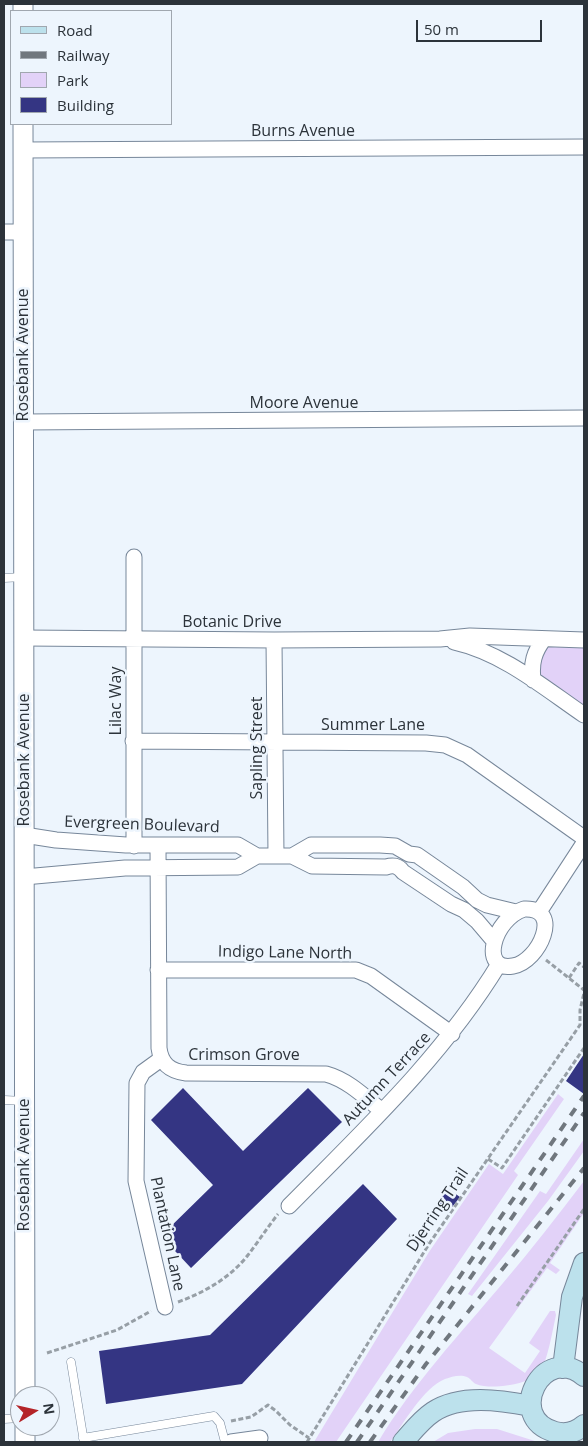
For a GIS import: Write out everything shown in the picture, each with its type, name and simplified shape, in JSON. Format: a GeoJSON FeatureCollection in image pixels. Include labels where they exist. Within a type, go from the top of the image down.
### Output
{"type":"FeatureCollection","features":[{"type":"Feature","properties":{"kind":"main road"},"geometry":{"type":"LineString","coordinates":[[563,1368],[572,1297],[584,1263]]}},
{"type":"Feature","properties":{"kind":"main road"},"geometry":{"type":"LineString","coordinates":[[584,1376],[574,1370],[563,1368],[545,1373],[533,1388],[531,1406],[534,1416],[541,1425],[550,1430],[570,1433],[584,1425]]}},
{"type":"Feature","properties":{"kind":"main road"},"geometry":{"type":"LineString","coordinates":[[403,1442],[420,1423],[432,1413],[445,1406],[468,1401],[505,1401],[531,1406]]}},
{"type":"Feature","properties":{"kind":"street","name":"Rosebank Avenue"},"geometry":{"type":"LineString","coordinates":[[23,125],[25,1386]]}},
{"type":"Feature","properties":{"kind":"street","name":"Burns Avenue"},"geometry":{"type":"LineString","coordinates":[[23,150],[584,147]]}},
{"type":"Feature","properties":{"kind":"street"},"geometry":{"type":"LineString","coordinates":[[4,232],[23,232]]}},
{"type":"Feature","properties":{"kind":"street","name":"Moore Avenue"},"geometry":{"type":"LineString","coordinates":[[24,422],[584,418]]}},
{"type":"Feature","properties":{"kind":"street","name":"Lilac Way"},"geometry":{"type":"LineString","coordinates":[[134,557],[134,846]]}},
{"type":"Feature","properties":{"kind":"street","name":"Botanic Drive"},"geometry":{"type":"LineString","coordinates":[[24,638],[274,640],[440,639],[470,636],[584,640]]}},
{"type":"Feature","properties":{"kind":"street","name":"Botanic Drive"},"geometry":{"type":"LineString","coordinates":[[440,639],[483,650],[518,669],[584,715]]}},
{"type":"Feature","properties":{"kind":"street"},"geometry":{"type":"LineString","coordinates":[[533,680],[533,656],[544,639]]}},
{"type":"Feature","properties":{"kind":"street","name":"Sapling Street"},"geometry":{"type":"LineString","coordinates":[[274,640],[276,856]]}},
{"type":"Feature","properties":{"kind":"street","name":"Summer Lane"},"geometry":{"type":"LineString","coordinates":[[133,741],[426,743],[445,745],[467,755],[584,838]]}},
{"type":"Feature","properties":{"kind":"street","name":"Evergreen Boulevard"},"geometry":{"type":"LineString","coordinates":[[24,835],[56,840],[134,846],[238,845],[257,856],[292,856],[312,866],[397,866],[451,904],[464,910],[494,941]]}},
{"type":"Feature","properties":{"kind":"street"},"geometry":{"type":"LineString","coordinates":[[540,912],[584,844]]}},
{"type":"Feature","properties":{"kind":"street","name":"Evergreen Boulevard"},"geometry":{"type":"LineString","coordinates":[[292,856],[311,845],[395,846],[409,854],[418,855],[463,887],[477,900],[487,905],[516,912]]}},
{"type":"Feature","properties":{"kind":"street"},"geometry":{"type":"LineString","coordinates":[[158,846],[159,1048],[161,1059]]}},
{"type":"Feature","properties":{"kind":"street","name":"Evergreen Boulevard"},"geometry":{"type":"LineString","coordinates":[[24,876],[115,868],[238,867],[257,856]]}},
{"type":"Feature","properties":{"kind":"street"},"geometry":{"type":"LineString","coordinates":[[532,909],[540,912],[545,924],[544,933],[535,951],[520,964],[504,966],[499,964],[493,952],[494,941],[500,926],[516,912],[532,909]]}},
{"type":"Feature","properties":{"kind":"street","name":"Autumn Terrace"},"geometry":{"type":"LineString","coordinates":[[289,1206],[382,1111],[452,1034],[499,964]]}},
{"type":"Feature","properties":{"kind":"street","name":"Indigo Lane North"},"geometry":{"type":"LineString","coordinates":[[158,970],[356,970],[371,976],[452,1034]]}},
{"type":"Feature","properties":{"kind":"street","name":"Crimson Grove"},"geometry":{"type":"LineString","coordinates":[[161,1059],[171,1069],[186,1073],[326,1074],[348,1084],[382,1111]]}},
{"type":"Feature","properties":{"kind":"street","name":"Plantation Lane"},"geometry":{"type":"LineString","coordinates":[[161,1059],[143,1072],[137,1082],[136,1170],[139,1192],[165,1307]]}},
{"type":"Feature","properties":{"kind":"street"},"geometry":{"type":"LineString","coordinates":[[232,1442],[260,1438]]}},
{"type":"Feature","properties":{"kind":"lane"},"geometry":{"type":"LineString","coordinates":[[4,578],[23,577]]}},
{"type":"Feature","properties":{"kind":"lane"},"geometry":{"type":"LineString","coordinates":[[4,1100],[24,1101]]}},
{"type":"Feature","properties":{"kind":"lane"},"geometry":{"type":"LineString","coordinates":[[71,1362],[83,1440],[214,1416],[220,1423],[225,1442]]}},
{"type":"Feature","properties":{"kind":"path"},"geometry":{"type":"LineString","coordinates":[[535,951],[584,992]]}},
{"type":"Feature","properties":{"kind":"path"},"geometry":{"type":"LineString","coordinates":[[569,978],[579,963],[584,967]]}},
{"type":"Feature","properties":{"kind":"path","name":"Djerring Trail"},"geometry":{"type":"LineString","coordinates":[[307,1442],[429,1244],[580,1025],[580,1010],[584,992]]}},
{"type":"Feature","properties":{"kind":"path"},"geometry":{"type":"LineString","coordinates":[[488,1159],[502,1168],[584,1048]]}},
{"type":"Feature","properties":{"kind":"path"},"geometry":{"type":"LineString","coordinates":[[516,1306],[584,1209]]}},
{"type":"Feature","properties":{"kind":"path"},"geometry":{"type":"LineString","coordinates":[[409,1235],[429,1244]]}},
{"type":"Feature","properties":{"kind":"green space"},"geometry":{"type":"Polygon","coordinates":[[[552,645],[584,645],[584,710],[540,677],[539,658],[547,647],[552,645]]]}},
{"type":"Feature","properties":{"kind":"green space"},"geometry":{"type":"Polygon","coordinates":[[[558,1094],[564,1099],[514,1171],[518,1175],[336,1442],[314,1442],[429,1252],[489,1164],[503,1174],[558,1094]]]}},
{"type":"Feature","properties":{"kind":"green space"},"geometry":{"type":"Polygon","coordinates":[[[584,1139],[584,1151],[548,1201],[472,1296],[468,1294],[540,1191],[546,1194],[584,1139]]]}},
{"type":"Feature","properties":{"kind":"green space"},"geometry":{"type":"Polygon","coordinates":[[[584,1181],[584,1213],[550,1263],[560,1270],[556,1274],[547,1268],[489,1348],[525,1373],[540,1351],[529,1343],[550,1311],[555,1311],[556,1315],[545,1362],[539,1373],[527,1381],[500,1386],[483,1386],[464,1376],[445,1379],[429,1390],[422,1398],[390,1442],[378,1442],[406,1400],[524,1258],[584,1181]]]}},
{"type":"Feature","properties":{"kind":"green space"},"geometry":{"type":"Polygon","coordinates":[[[475,1429],[497,1429],[538,1442],[433,1442],[448,1433],[475,1429]]]}},
{"type":"Feature","properties":{"kind":"building"},"geometry":{"type":"Polygon","coordinates":[[[584,1054],[584,1094],[566,1081],[584,1054]]]}},
{"type":"Feature","properties":{"kind":"building"},"geometry":{"type":"Polygon","coordinates":[[[183,1088],[243,1151],[308,1088],[342,1122],[191,1268],[161,1236],[213,1185],[151,1120],[183,1088]]]}},
{"type":"Feature","properties":{"kind":"building"},"geometry":{"type":"Polygon","coordinates":[[[363,1184],[397,1219],[242,1384],[106,1404],[99,1351],[210,1335],[363,1184]]]}},
{"type":"Feature","properties":{"kind":"building"},"geometry":{"type":"Polygon","coordinates":[[[447,1188],[460,1197],[449,1211],[437,1203],[447,1188]]]}},
{"type":"Feature","properties":{"kind":"railway"},"geometry":{"type":"LineString","coordinates":[[346,1442],[584,1096]]}},
{"type":"Feature","properties":{"kind":"railway"},"geometry":{"type":"LineString","coordinates":[[357,1442],[584,1113]]}},
{"type":"Feature","properties":{"kind":"railway"},"geometry":{"type":"LineString","coordinates":[[370,1442],[426,1364],[584,1168]]}}]}
